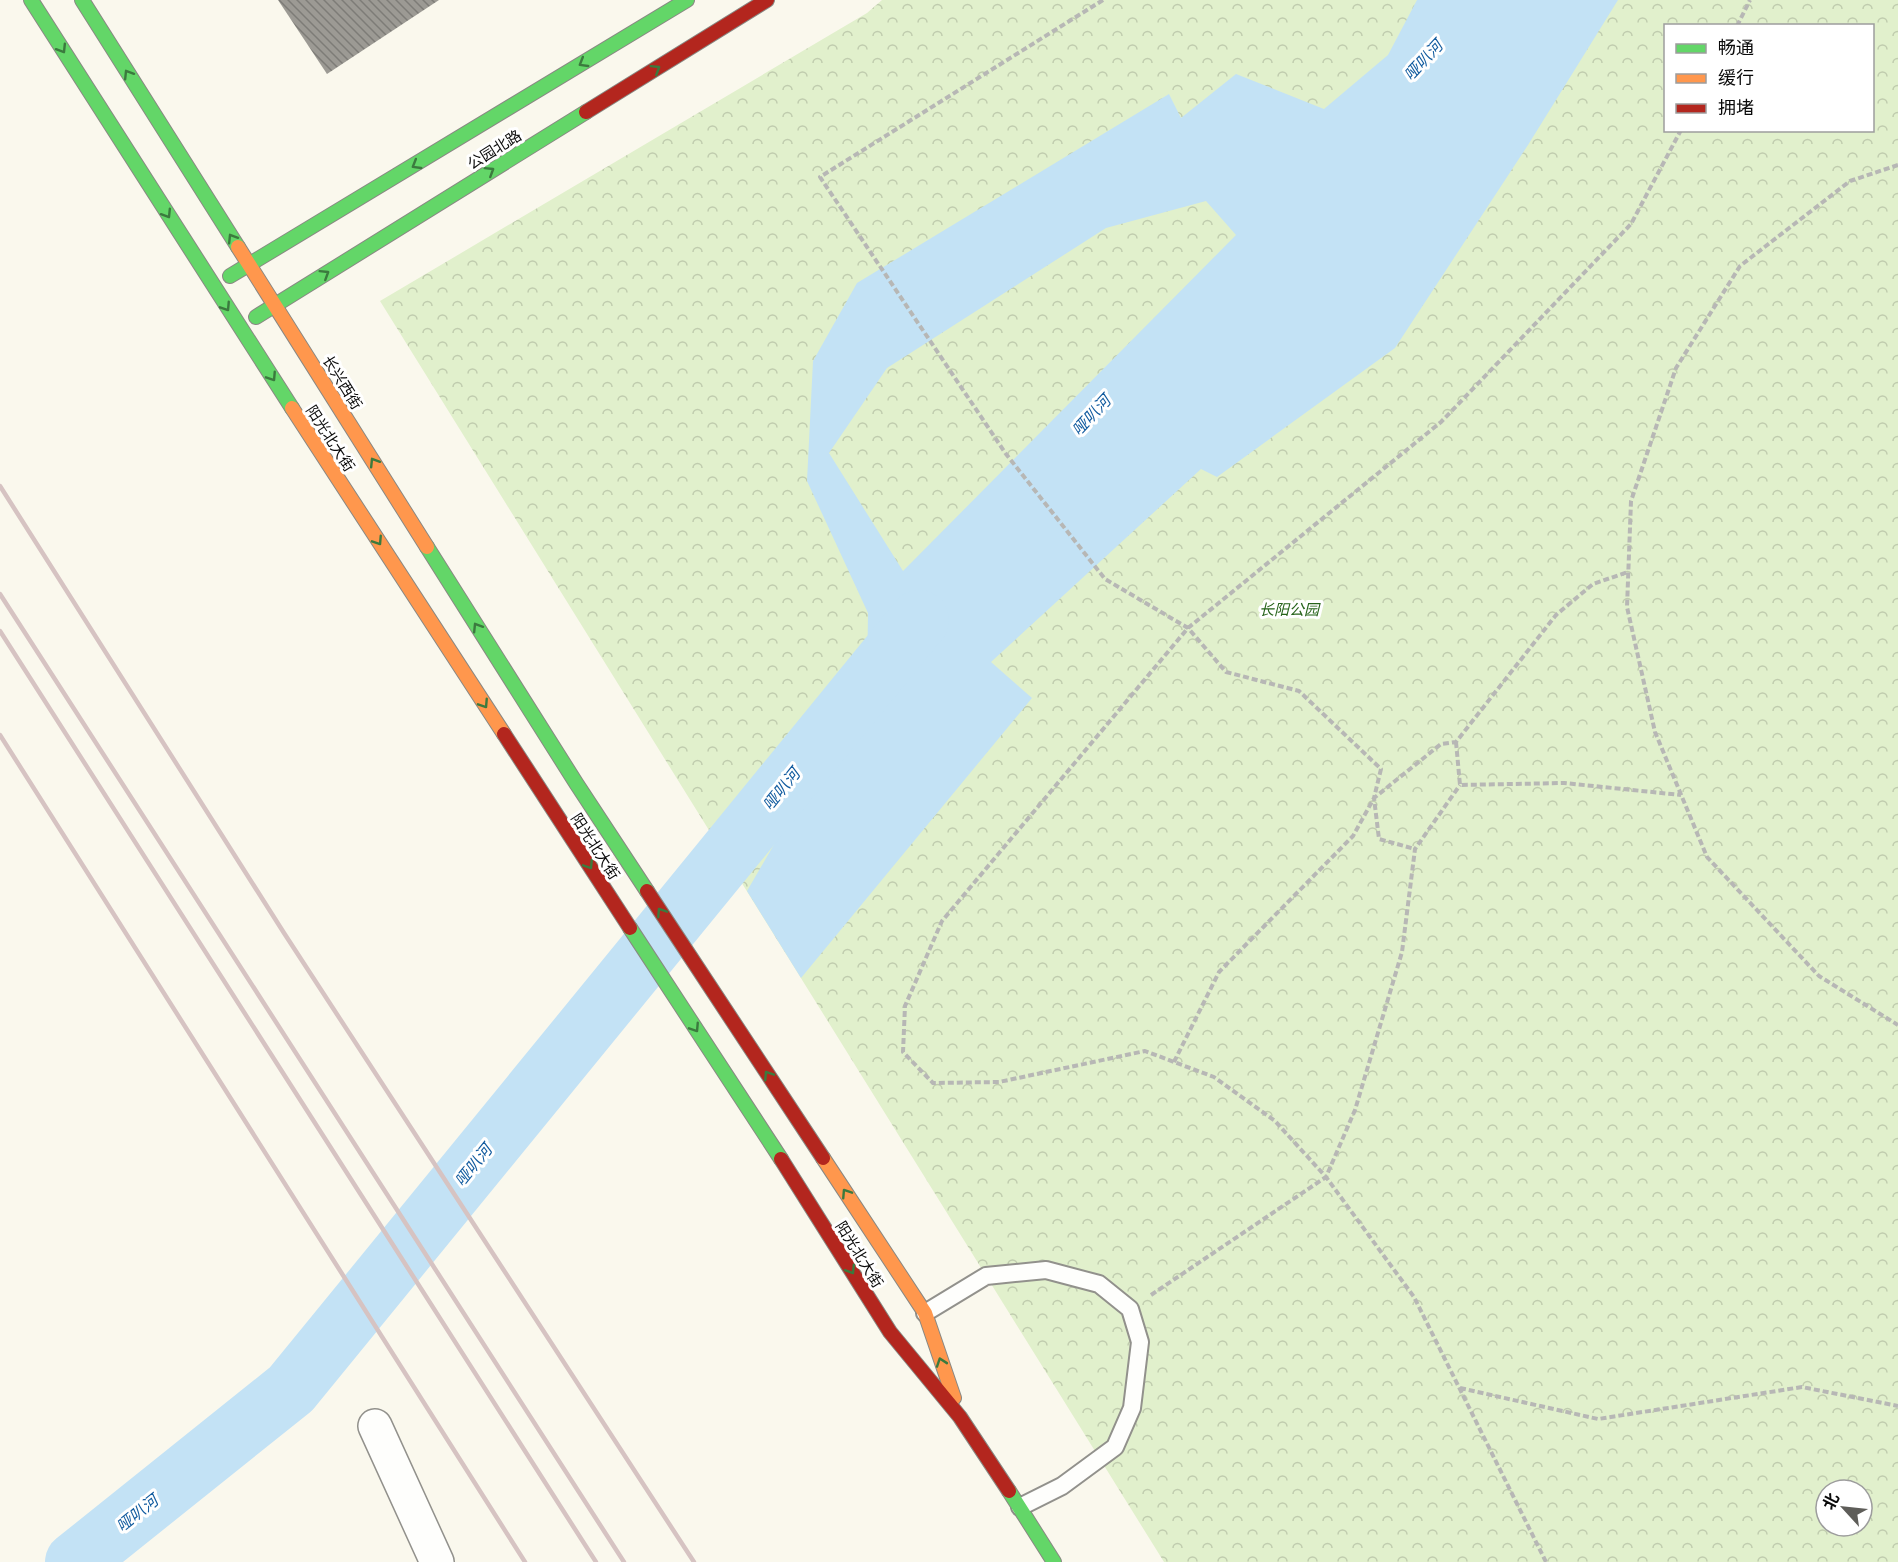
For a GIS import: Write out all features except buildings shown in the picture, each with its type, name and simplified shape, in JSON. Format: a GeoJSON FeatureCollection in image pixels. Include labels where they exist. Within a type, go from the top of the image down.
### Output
{"type":"FeatureCollection","features":[{"type":"Feature","properties":{"kind":"street"},"geometry":{"type":"LineString","coordinates":[[31,0],[213,286]]}},
{"type":"Feature","properties":{"kind":"street","name":"长兴西街"},"geometry":{"type":"LineString","coordinates":[[81,0],[576,783]]}},
{"type":"Feature","properties":{"kind":"street","name":"公园北路"},"geometry":{"type":"LineString","coordinates":[[213,286],[687,0]]}},
{"type":"Feature","properties":{"kind":"street","name":"公园北路"},"geometry":{"type":"LineString","coordinates":[[240,328],[767,0]]}},
{"type":"Feature","properties":{"kind":"street","name":"阳光北大街"},"geometry":{"type":"LineString","coordinates":[[213,286],[775,1150],[890,1332],[960,1417],[1054,1562]]}},
{"type":"Feature","properties":{"kind":"street","name":"阳光北大街"},"geometry":{"type":"LineString","coordinates":[[576,783],[925,1313],[960,1417]]}},
{"type":"Feature","properties":{"kind":"street"},"geometry":{"type":"LineString","coordinates":[[375,1426],[437,1562]]}},
{"type":"Feature","properties":{"kind":"lane"},"geometry":{"type":"LineString","coordinates":[[925,1313],[986,1276],[1046,1270],[1099,1284],[1130,1309],[1140,1342],[1132,1408],[1115,1447],[1062,1486],[1020,1507]]}},
{"type":"Feature","properties":{"kind":"path"},"geometry":{"type":"LineString","coordinates":[[1103,0],[820,177],[1006,454],[1105,579],[1188,628],[1226,672],[1299,691],[1381,769],[1374,798],[1353,836],[1219,972],[1174,1062]]}},
{"type":"Feature","properties":{"kind":"path"},"geometry":{"type":"LineString","coordinates":[[1738,24],[1750,0]]}},
{"type":"Feature","properties":{"kind":"path"},"geometry":{"type":"LineString","coordinates":[[1546,1562],[1414,1297],[1326,1177],[1275,1121],[1214,1077],[1145,1051],[999,1082],[933,1083],[903,1052],[905,1006],[942,921],[1188,628],[1441,422],[1631,224],[1680,132]]}},
{"type":"Feature","properties":{"kind":"path"},"geometry":{"type":"LineString","coordinates":[[1898,165],[1850,181],[1740,266],[1676,368],[1631,501],[1627,607],[1655,732],[1707,856],[1820,976],[1898,1025]]}},
{"type":"Feature","properties":{"kind":"path"},"geometry":{"type":"LineString","coordinates":[[1130,1309],[1326,1177],[1355,1110],[1402,952],[1415,849],[1460,785],[1456,742],[1556,615],[1593,584],[1628,572]]}},
{"type":"Feature","properties":{"kind":"path"},"geometry":{"type":"LineString","coordinates":[[1374,798],[1441,744],[1456,742]]}},
{"type":"Feature","properties":{"kind":"path"},"geometry":{"type":"LineString","coordinates":[[1460,785],[1564,783],[1681,795]]}},
{"type":"Feature","properties":{"kind":"path"},"geometry":{"type":"LineString","coordinates":[[1374,798],[1379,839],[1415,849]]}},
{"type":"Feature","properties":{"kind":"path"},"geometry":{"type":"LineString","coordinates":[[1459,1388],[1598,1419],[1802,1387],[1898,1406]]}},
{"type":"Feature","properties":{"kind":"green space","name":"长阳公园"},"geometry":{"type":"Polygon","coordinates":[[[882,0],[1898,0],[1898,1562],[1164,1562],[380,301],[867,13],[882,0]]]}},
{"type":"Feature","properties":{"kind":"water"},"geometry":{"type":"Polygon","coordinates":[[[1417,0],[1618,0],[1528,145],[1395,348],[1217,477],[1201,469],[991,662],[1032,698],[801,978],[747,891],[867,684],[868,613],[807,481],[813,361],[857,283],[1169,94],[1181,118],[1236,74],[1324,109],[1388,55],[1417,0]],[[1206,201],[1106,228],[887,368],[829,453],[903,571],[1236,235],[1206,201]]]}},
{"type":"Feature","properties":{"kind":"waterway","name":"哑叭河"},"geometry":{"type":"LineString","coordinates":[[75,1562],[291,1389],[919,620]]}},
{"type":"Feature","properties":{"kind":"railway"},"geometry":{"type":"LineString","coordinates":[[0,486],[284,933],[694,1562]]}},
{"type":"Feature","properties":{"kind":"railway"},"geometry":{"type":"LineString","coordinates":[[0,594],[624,1562]]}},
{"type":"Feature","properties":{"kind":"railway"},"geometry":{"type":"LineString","coordinates":[[0,631],[596,1562]]}},
{"type":"Feature","properties":{"kind":"railway"},"geometry":{"type":"LineString","coordinates":[[0,735],[525,1562]]}},
{"type":"Feature","properties":{"kind":"traffic: fast"},"geometry":{"type":"LineString","coordinates":[[31,0],[292,408]]}},
{"type":"Feature","properties":{"kind":"traffic: fast"},"geometry":{"type":"LineString","coordinates":[[82,0],[238,247]]}},
{"type":"Feature","properties":{"kind":"traffic: fast"},"geometry":{"type":"LineString","coordinates":[[230,276],[687,0]]}},
{"type":"Feature","properties":{"kind":"traffic: fast"},"geometry":{"type":"LineString","coordinates":[[256,317],[586,112]]}},
{"type":"Feature","properties":{"kind":"traffic: fast"},"geometry":{"type":"LineString","coordinates":[[427,547],[647,891]]}},
{"type":"Feature","properties":{"kind":"traffic: fast"},"geometry":{"type":"LineString","coordinates":[[630,928],[781,1159]]}},
{"type":"Feature","properties":{"kind":"traffic: fast"},"geometry":{"type":"LineString","coordinates":[[1009,1491],[1054,1562]]}},
{"type":"Feature","properties":{"kind":"traffic: slow"},"geometry":{"type":"LineString","coordinates":[[238,247],[427,547]]}},
{"type":"Feature","properties":{"kind":"traffic: slow"},"geometry":{"type":"LineString","coordinates":[[292,408],[504,734]]}},
{"type":"Feature","properties":{"kind":"traffic: slow"},"geometry":{"type":"LineString","coordinates":[[823,1158],[925,1313],[954,1398]]}},
{"type":"Feature","properties":{"kind":"traffic: jam"},"geometry":{"type":"LineString","coordinates":[[586,112],[767,0]]}},
{"type":"Feature","properties":{"kind":"traffic: jam"},"geometry":{"type":"LineString","coordinates":[[504,734],[630,928]]}},
{"type":"Feature","properties":{"kind":"traffic: jam"},"geometry":{"type":"LineString","coordinates":[[647,891],[823,1158]]}},
{"type":"Feature","properties":{"kind":"traffic: jam"},"geometry":{"type":"LineString","coordinates":[[781,1159],[890,1332],[960,1417],[1009,1491]]}}]}
